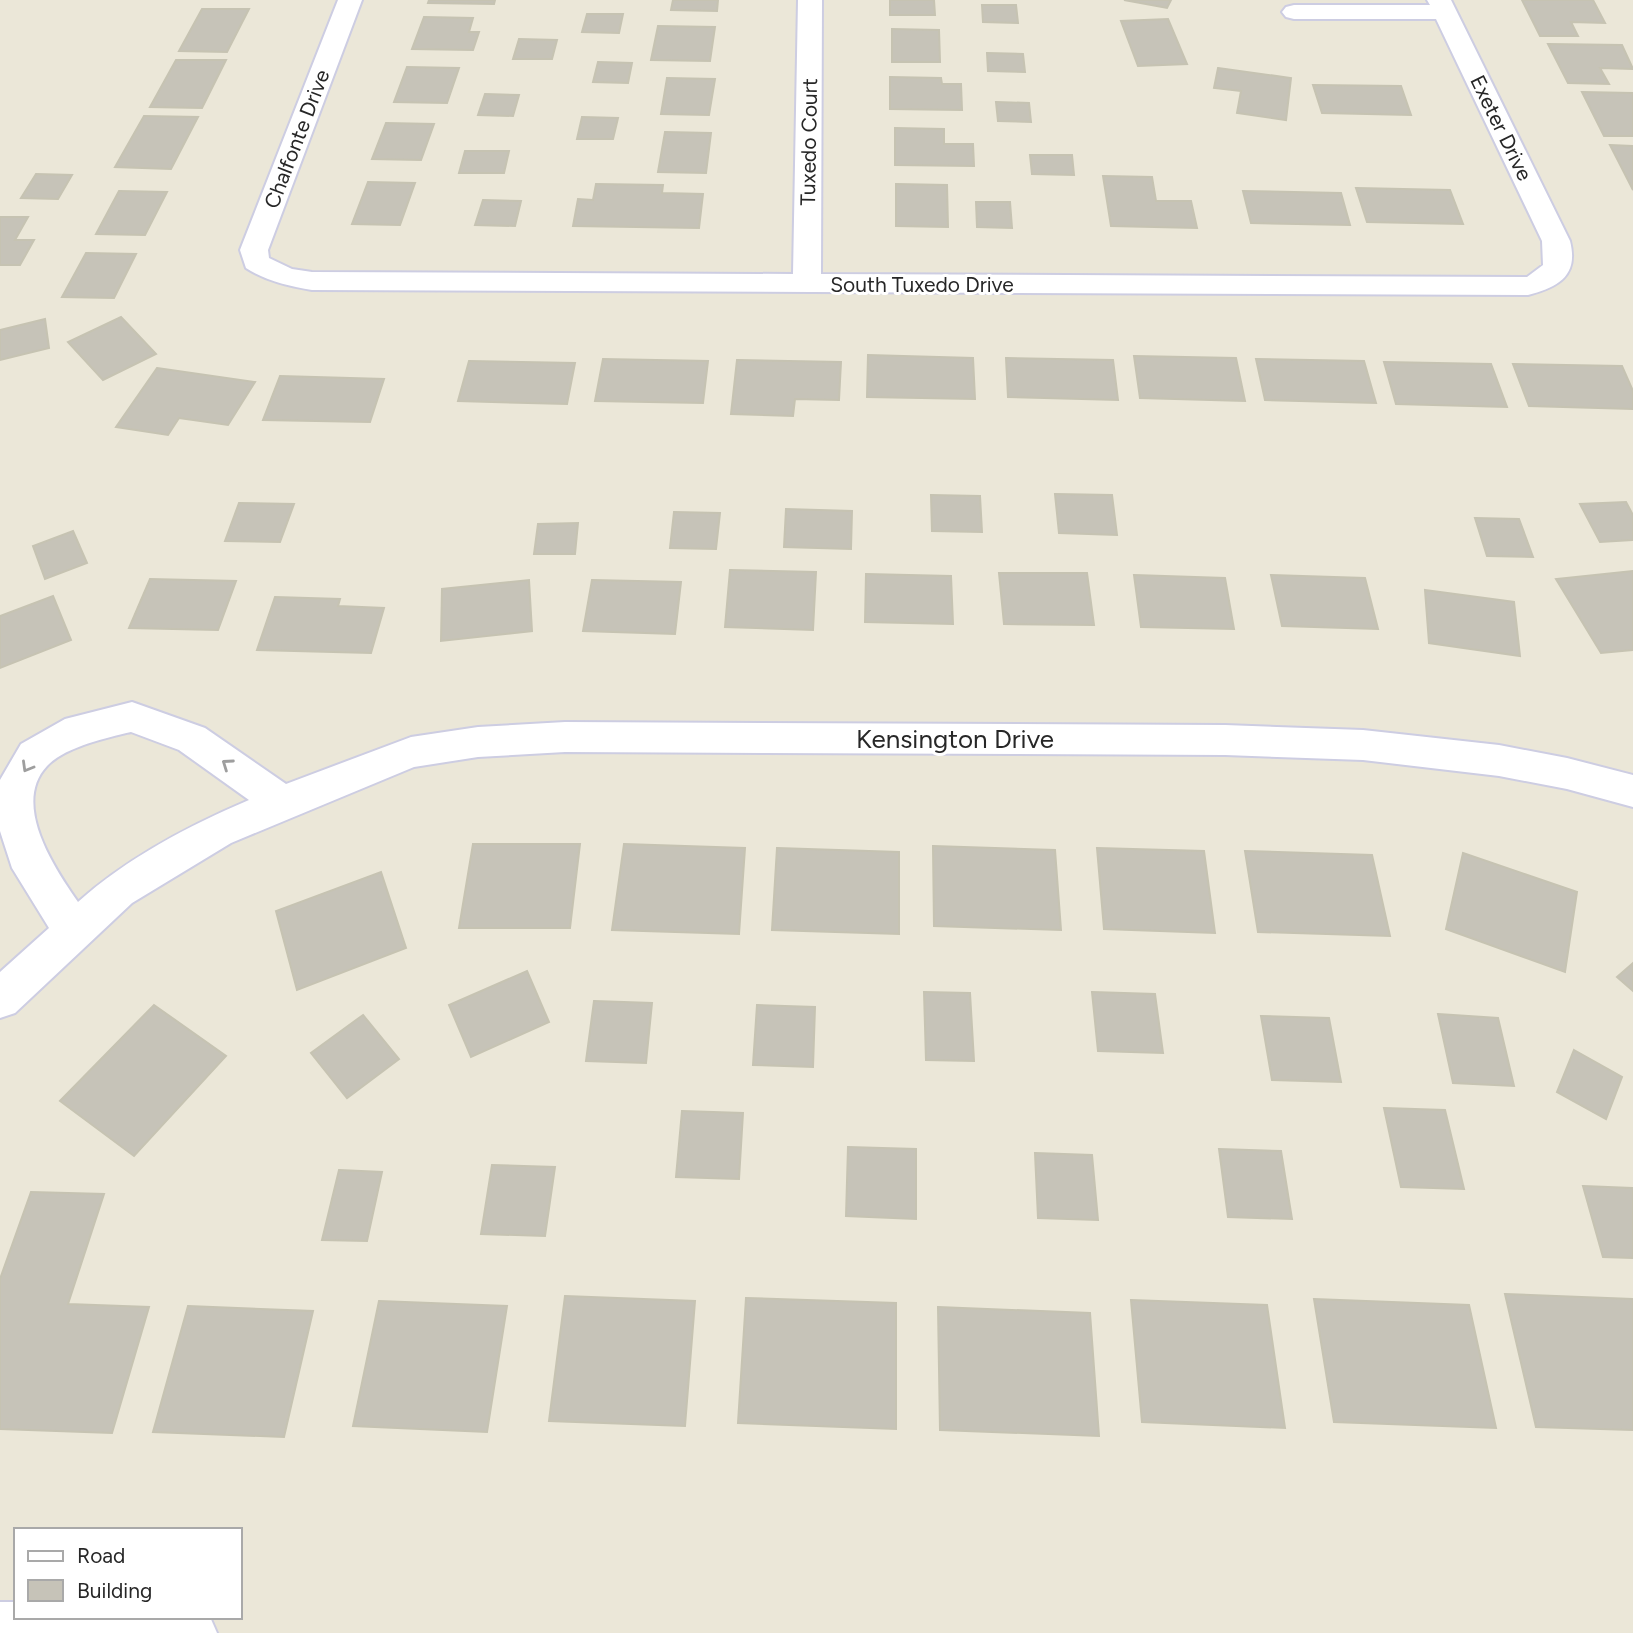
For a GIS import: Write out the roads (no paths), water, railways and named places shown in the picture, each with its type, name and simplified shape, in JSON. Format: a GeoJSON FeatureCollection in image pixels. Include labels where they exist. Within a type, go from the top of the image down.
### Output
{"type":"FeatureCollection","features":[{"type":"Feature","properties":{"kind":"street","name":"Chalfonte Drive"},"geometry":{"type":"LineString","coordinates":[[270,272],[256,262],[254,250],[350,0]]}},
{"type":"Feature","properties":{"kind":"street","name":"Tuxedo Court"},"geometry":{"type":"LineString","coordinates":[[807,285],[810,0]]}},
{"type":"Feature","properties":{"kind":"street"},"geometry":{"type":"LineString","coordinates":[[1294,12],[1442,6]]}},
{"type":"Feature","properties":{"kind":"street","name":"Exeter Drive"},"geometry":{"type":"LineString","coordinates":[[1442,6],[1556,241],[1560,257]]}},
{"type":"Feature","properties":{"kind":"street","name":"South Tuxedo Drive"},"geometry":{"type":"LineString","coordinates":[[270,272],[312,281],[1528,286],[1539,284],[1550,276],[1558,267],[1560,257]]}},
{"type":"Feature","properties":{"kind":"street"},"geometry":{"type":"LineString","coordinates":[[0,999],[74,931],[32,868],[18,827],[14,790],[34,755],[78,730],[132,716],[192,739],[283,803]]}},
{"type":"Feature","properties":{"kind":"street","name":"Kensington Drive"},"geometry":{"type":"LineString","coordinates":[[74,931],[118,891],[217,831],[411,752],[478,742],[565,737],[1278,740],[1406,748],[1503,761],[1593,779],[1633,791]]}},
{"type":"Feature","properties":{"kind":"street"},"geometry":{"type":"LineString","coordinates":[[0,1629],[190,1633]]}}]}
